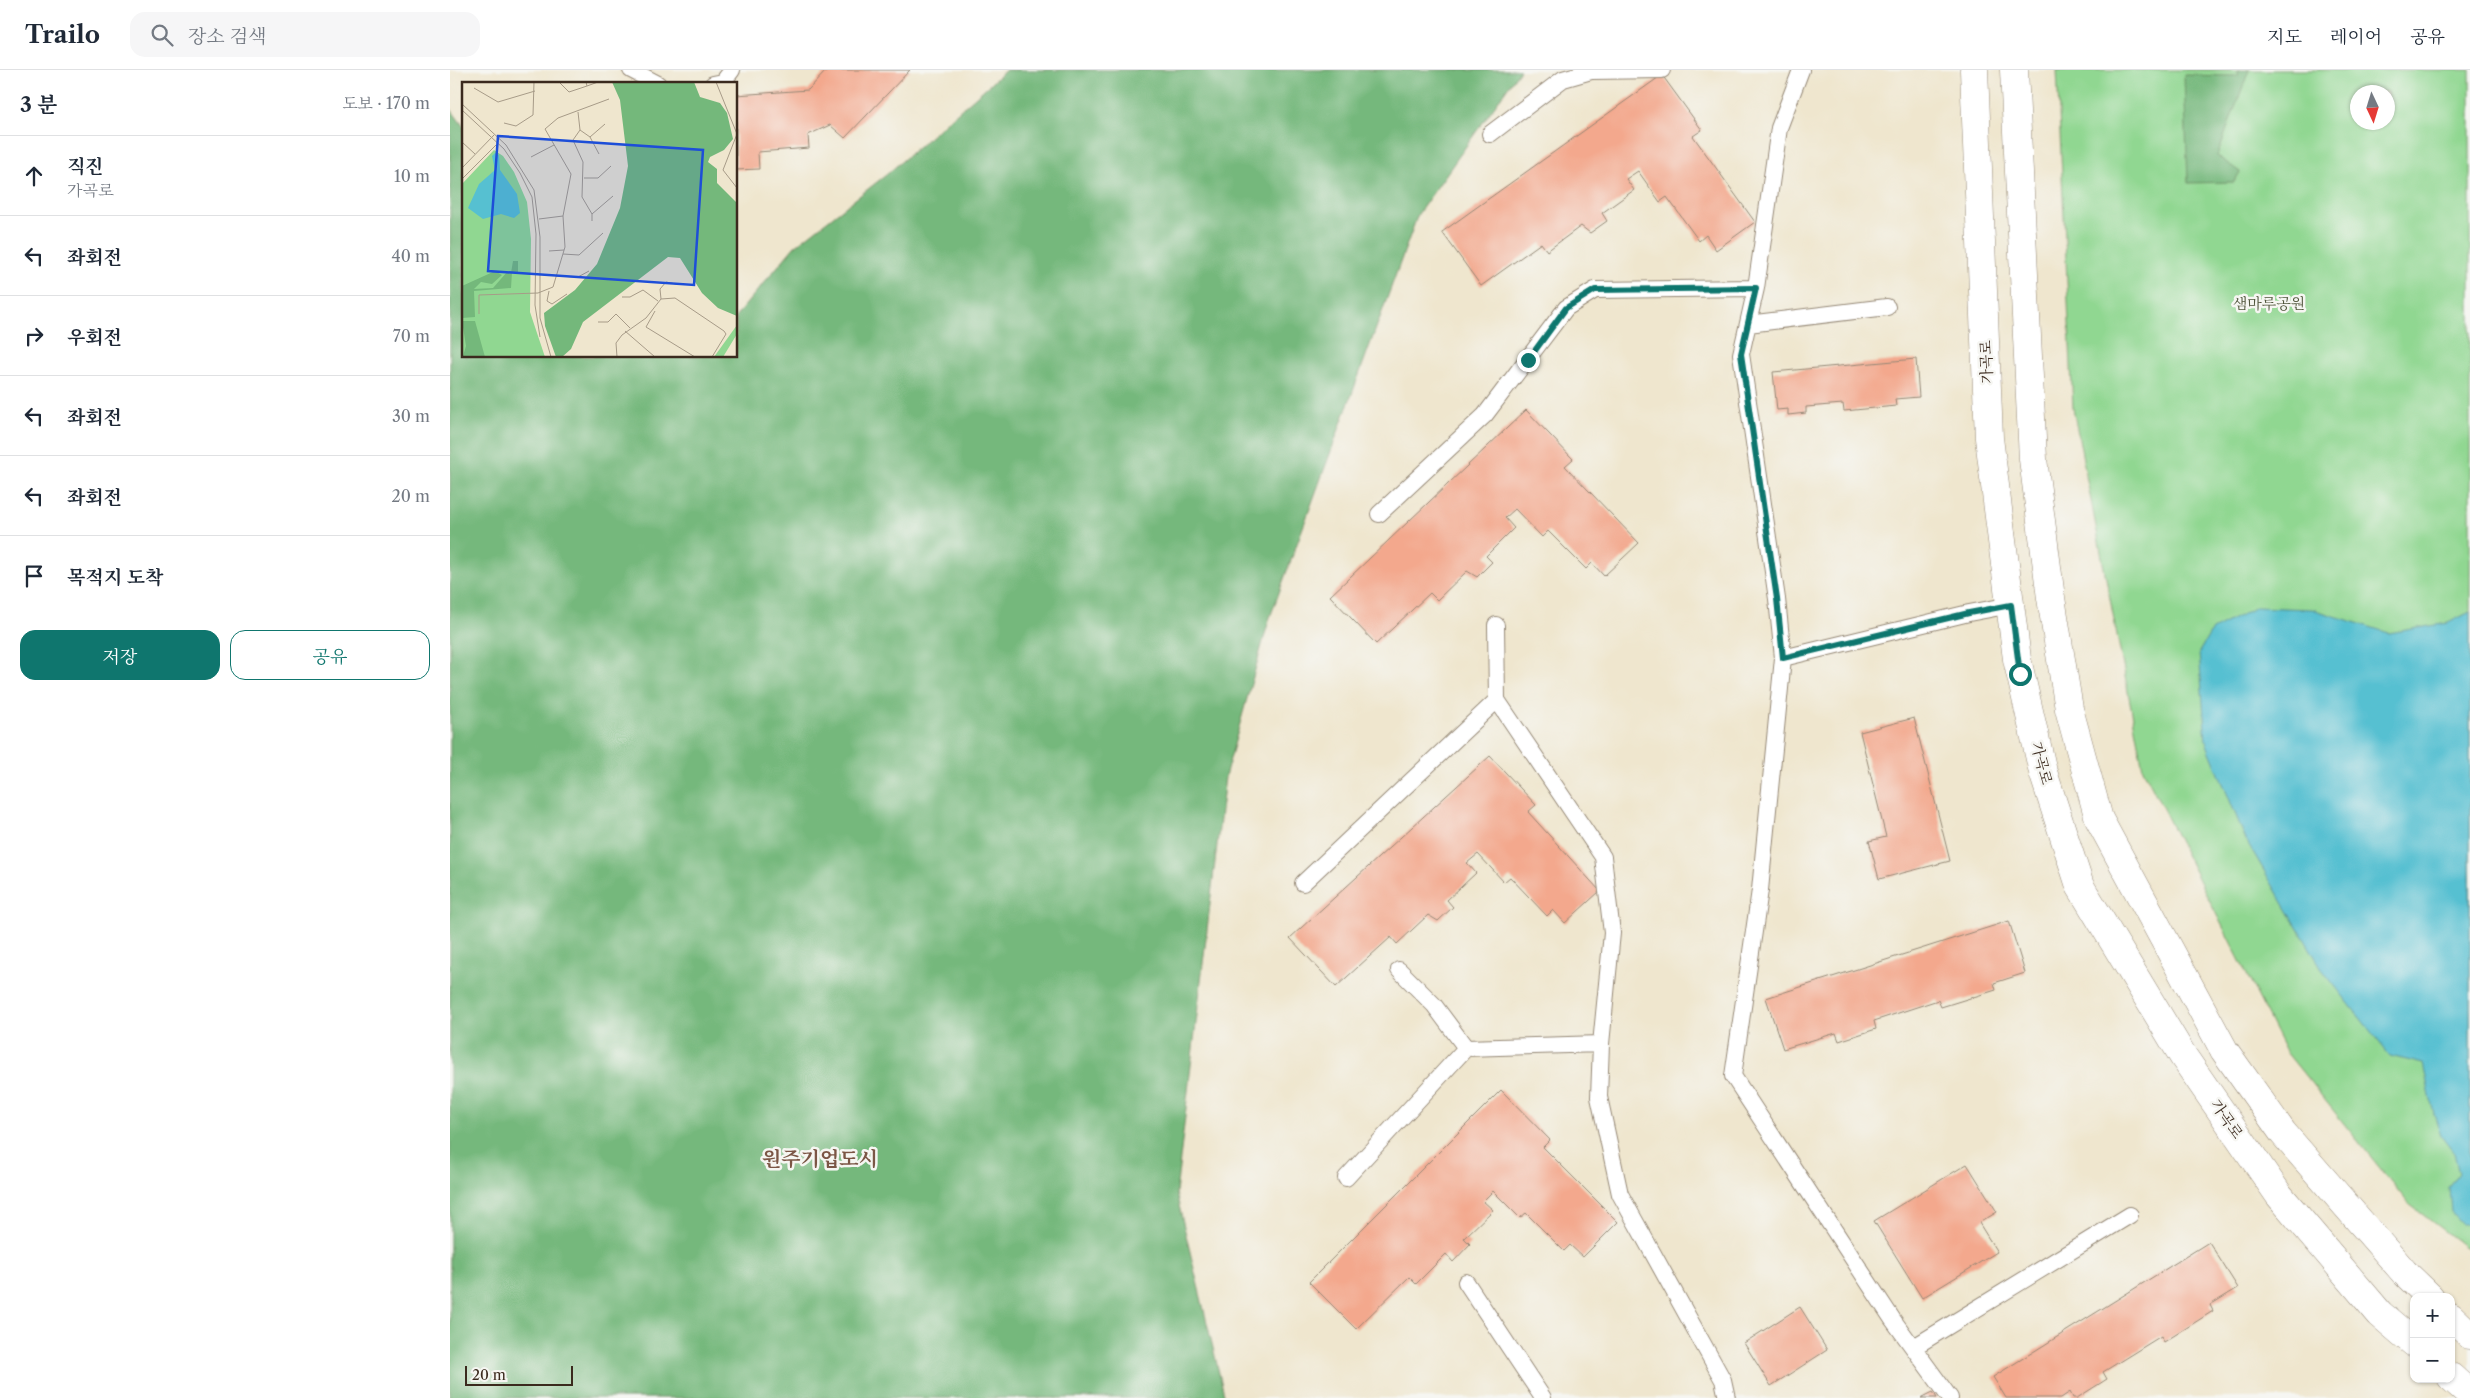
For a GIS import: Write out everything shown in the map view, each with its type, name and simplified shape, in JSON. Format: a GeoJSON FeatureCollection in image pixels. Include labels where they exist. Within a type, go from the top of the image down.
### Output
{"type":"FeatureCollection","features":[{"type":"Feature","properties":{"kind":"street","name":"가곡로"},"geometry":{"type":"LineString","coordinates":[[1974,70],[1989,438],[2020,674],[2043,772],[2080,886],[2183,1056],[2280,1195],[2380,1314],[2410,1340]]}},
{"type":"Feature","properties":{"kind":"street"},"geometry":{"type":"LineString","coordinates":[[2014,70],[2033,458],[2051,598],[2069,708],[2098,819],[2224,1050],[2283,1133],[2353,1216],[2426,1293]]}},
{"type":"Feature","properties":{"kind":"street"},"geometry":{"type":"LineString","coordinates":[[2455,1321],[2470,1335]]}},
{"type":"Feature","properties":{"kind":"street"},"geometry":{"type":"LineString","coordinates":[[2455,1381],[2470,1394]]}},
{"type":"Feature","properties":{"kind":"lane"},"geometry":{"type":"LineString","coordinates":[[631,70],[654,82]]}},
{"type":"Feature","properties":{"kind":"lane"},"geometry":{"type":"LineString","coordinates":[[723,82],[732,70]]}},
{"type":"Feature","properties":{"kind":"lane"},"geometry":{"type":"LineString","coordinates":[[1490,134],[1563,79],[1591,71],[1662,70]]}},
{"type":"Feature","properties":{"kind":"lane"},"geometry":{"type":"LineString","coordinates":[[1801,70],[1779,128],[1756,288],[1741,354],[1777,599],[1783,658],[1760,890],[1733,1076],[1893,1320],[1950,1398]]}},
{"type":"Feature","properties":{"kind":"lane"},"geometry":{"type":"LineString","coordinates":[[1379,514],[1485,415],[1566,308],[1595,290],[1756,288]]}},
{"type":"Feature","properties":{"kind":"lane"},"geometry":{"type":"LineString","coordinates":[[1748,324],[1887,307]]}},
{"type":"Feature","properties":{"kind":"lane"},"geometry":{"type":"LineString","coordinates":[[1783,658],[1969,613],[2011,605]]}},
{"type":"Feature","properties":{"kind":"lane"},"geometry":{"type":"LineString","coordinates":[[1496,625],[1497,700],[1603,858],[1612,933],[1601,1044],[1599,1097],[1620,1194],[1723,1380],[1727,1398]]}},
{"type":"Feature","properties":{"kind":"lane"},"geometry":{"type":"LineString","coordinates":[[1303,883],[1497,700]]}},
{"type":"Feature","properties":{"kind":"lane"},"geometry":{"type":"LineString","coordinates":[[1399,970],[1434,1005],[1466,1048]]}},
{"type":"Feature","properties":{"kind":"lane"},"geometry":{"type":"LineString","coordinates":[[1346,1178],[1466,1048],[1601,1044]]}},
{"type":"Feature","properties":{"kind":"lane"},"geometry":{"type":"LineString","coordinates":[[1914,1347],[2130,1215]]}},
{"type":"Feature","properties":{"kind":"lane"},"geometry":{"type":"LineString","coordinates":[[1466,1282],[1543,1398]]}},
{"type":"Feature","properties":{"kind":"green space"},"geometry":{"type":"Polygon","coordinates":[[[1006,70],[1520,70],[1418,214],[1269,620],[1225,777],[1176,1193],[1225,1398],[450,1398],[450,108],[462,124],[462,358],[738,358],[738,314],[795,246],[886,175],[1006,70]]]}},
{"type":"Feature","properties":{"kind":"green space","name":"샘마루공원"},"geometry":{"type":"Polygon","coordinates":[[[2057,70],[2470,70],[2470,1248],[2465,1247],[2409,1204],[2286,1052],[2143,769],[2073,408],[2057,70]]]}},
{"type":"Feature","properties":{"kind":"green space"},"geometry":{"type":"Polygon","coordinates":[[[2238,70],[2249,70],[2217,156],[2240,172],[2234,182],[2188,183],[2184,75],[2238,76],[2238,70]]]}},
{"type":"Feature","properties":{"kind":"water"},"geometry":{"type":"Polygon","coordinates":[[[2256,607],[2312,609],[2389,633],[2448,623],[2470,612],[2470,1224],[2462,1224],[2451,1212],[2449,1188],[2459,1174],[2454,1153],[2441,1136],[2434,1115],[2423,1064],[2390,1056],[2324,972],[2246,840],[2206,742],[2199,652],[2212,630],[2256,607]]]}},
{"type":"Feature","properties":{"kind":"building"},"geometry":{"type":"Polygon","coordinates":[[[827,70],[910,70],[845,138],[830,125],[808,135],[809,148],[758,152],[759,169],[738,170],[738,95],[808,90],[827,70]]]}},
{"type":"Feature","properties":{"kind":"building"},"geometry":{"type":"Polygon","coordinates":[[[1662,75],[1702,130],[1693,136],[1755,222],[1716,250],[1706,235],[1699,241],[1667,197],[1660,202],[1638,171],[1626,179],[1634,190],[1602,213],[1607,221],[1590,233],[1581,226],[1547,251],[1541,243],[1481,286],[1442,232],[1662,75]]]}},
{"type":"Feature","properties":{"kind":"building"},"geometry":{"type":"Polygon","coordinates":[[[1916,359],[1919,397],[1895,399],[1896,406],[1844,411],[1843,404],[1806,407],[1806,413],[1788,415],[1788,409],[1777,410],[1773,372],[1916,359]]]}},
{"type":"Feature","properties":{"kind":"building"},"geometry":{"type":"Polygon","coordinates":[[[1526,410],[1573,459],[1565,466],[1639,543],[1604,576],[1592,563],[1586,569],[1548,531],[1542,537],[1515,509],[1505,518],[1514,528],[1486,556],[1492,562],[1477,577],[1467,571],[1437,600],[1430,593],[1376,644],[1330,596],[1526,410]]]}},
{"type":"Feature","properties":{"kind":"building"},"geometry":{"type":"Polygon","coordinates":[[[1914,718],[1950,861],[1879,879],[1869,841],[1886,837],[1860,732],[1914,718]]]}},
{"type":"Feature","properties":{"kind":"building"},"geometry":{"type":"Polygon","coordinates":[[[1490,756],[1536,805],[1528,812],[1600,891],[1565,923],[1553,910],[1547,916],[1510,877],[1504,882],[1478,854],[1467,863],[1476,873],[1447,900],[1453,907],[1438,921],[1428,915],[1397,944],[1391,937],[1336,987],[1290,938],[1490,756]]]}},
{"type":"Feature","properties":{"kind":"building"},"geometry":{"type":"Polygon","coordinates":[[[2009,921],[2025,973],[1994,983],[1996,990],[1941,1007],[1938,1000],[1874,1021],[1876,1029],[1839,1041],[1836,1033],[1783,1049],[1766,998],[2009,921]]]}},
{"type":"Feature","properties":{"kind":"building"},"geometry":{"type":"Polygon","coordinates":[[[1501,1090],[1550,1140],[1543,1147],[1618,1222],[1583,1257],[1570,1245],[1564,1251],[1526,1213],[1520,1218],[1493,1191],[1483,1201],[1493,1210],[1464,1238],[1470,1244],[1453,1262],[1446,1254],[1416,1284],[1409,1277],[1356,1329],[1309,1282],[1501,1090]]]}},
{"type":"Feature","properties":{"kind":"building"},"geometry":{"type":"Polygon","coordinates":[[[1967,1164],[1997,1212],[1979,1223],[1997,1252],[1922,1298],[1874,1221],[1967,1164]]]}},
{"type":"Feature","properties":{"kind":"building"},"geometry":{"type":"Polygon","coordinates":[[[2209,1242],[2238,1288],[2210,1305],[2213,1311],[2164,1342],[2161,1336],[2103,1372],[2107,1379],[2077,1398],[2073,1398],[2070,1392],[2061,1398],[2006,1398],[1993,1377],[2209,1242]]]}},
{"type":"Feature","properties":{"kind":"building"},"geometry":{"type":"Polygon","coordinates":[[[1800,1307],[1827,1350],[1771,1386],[1744,1343],[1800,1307]]]}},
{"type":"Feature","properties":{"kind":"building"},"geometry":{"type":"Polygon","coordinates":[[[1933,1392],[1937,1398],[1921,1398],[1933,1392]]]}},
{"type":"Feature","properties":{"kind":"district","name":"원주기업도시"},"geometry":{"type":"Point","coordinates":[820,1159]}},
{"type":"Feature","properties":{"kind":"route"},"geometry":{"type":"LineString","coordinates":[[1528,360],[1566,308],[1595,290],[1756,288],[1741,354],[1777,599],[1783,658],[1969,613],[2011,605],[2020,674]]}}]}
